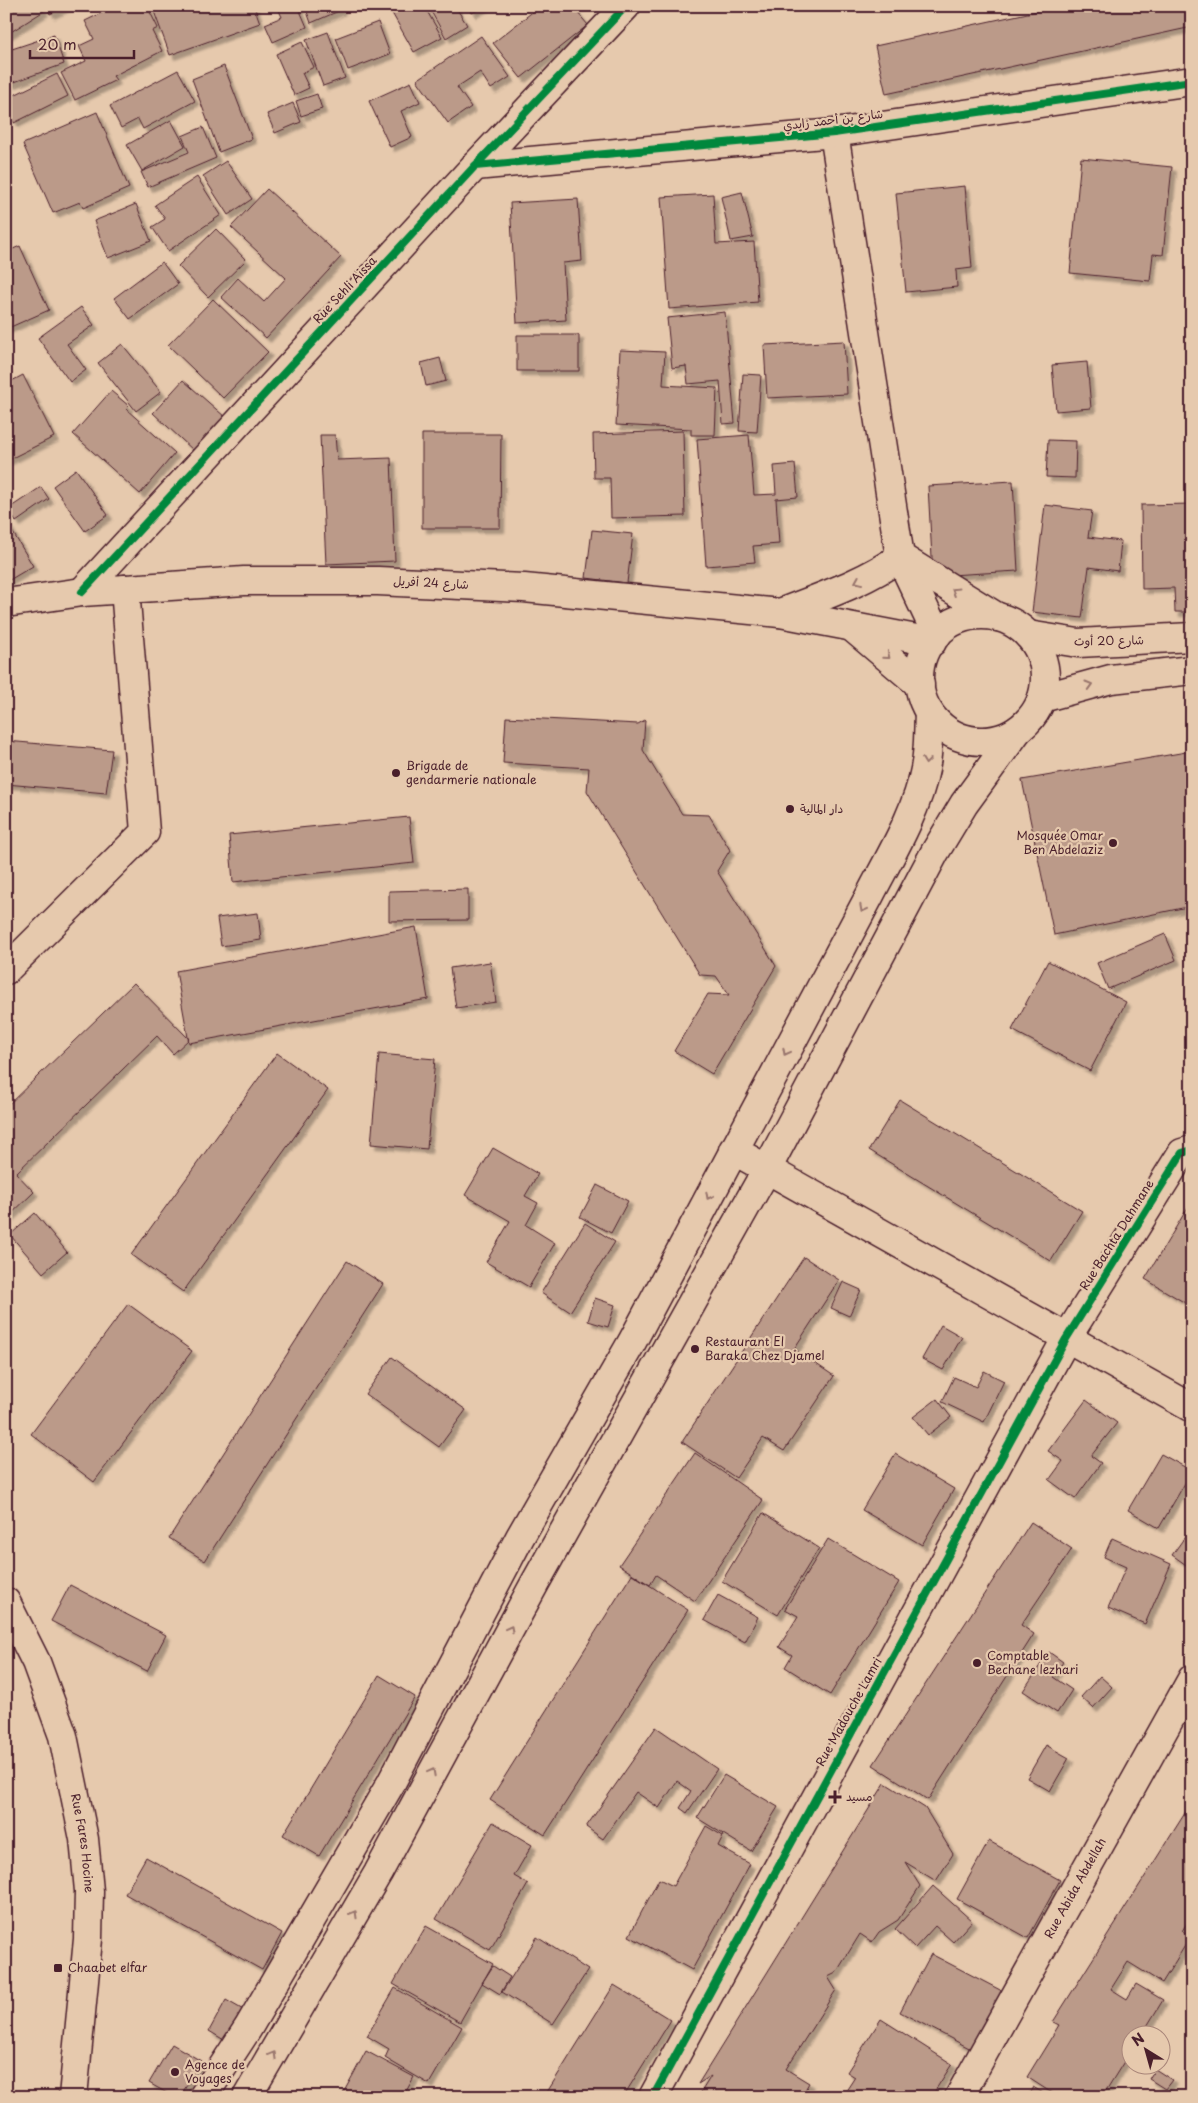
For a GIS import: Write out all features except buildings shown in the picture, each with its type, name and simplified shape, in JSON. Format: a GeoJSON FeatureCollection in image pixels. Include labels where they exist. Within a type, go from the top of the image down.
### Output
{"type":"FeatureCollection","features":[{"type":"Feature","properties":{"kind":"main road","name":"Rue Sehli Aissa"},"geometry":{"type":"LineString","coordinates":[[82,592],[474,166],[626,6]]}},
{"type":"Feature","properties":{"kind":"main road","name":"شارع بن أحمد زايدي"},"geometry":{"type":"LineString","coordinates":[[474,166],[834,133],[1192,81]]}},
{"type":"Feature","properties":{"kind":"main road"},"geometry":{"type":"LineString","coordinates":[[834,133],[900,557],[935,638]]}},
{"type":"Feature","properties":{"kind":"main road"},"geometry":{"type":"LineString","coordinates":[[780,613],[863,579],[883,569],[900,557]]}},
{"type":"Feature","properties":{"kind":"main road"},"geometry":{"type":"LineString","coordinates":[[247,2097],[378,1873],[535,1583],[767,1169],[935,852],[964,804],[1018,730],[1032,716],[1042,698],[1045,682],[1044,664],[1038,649],[1028,635],[1008,621],[997,617],[900,557]]}},
{"type":"Feature","properties":{"kind":"main road","name":"شارع 24 أفريل"},"geometry":{"type":"LineString","coordinates":[[6,603],[82,592],[244,581],[378,581],[524,588],[780,613],[853,628],[935,638]]}},
{"type":"Feature","properties":{"kind":"main road"},"geometry":{"type":"LineString","coordinates":[[6,970],[146,832],[124,589]]}},
{"type":"Feature","properties":{"kind":"main road"},"geometry":{"type":"LineString","coordinates":[[997,617],[975,616],[965,618],[946,628],[935,638],[923,658],[920,684],[923,699],[929,712],[935,720],[951,733],[970,740],[990,741],[1018,730]]}},
{"type":"Feature","properties":{"kind":"main road"},"geometry":{"type":"LineString","coordinates":[[853,628],[920,684]]}},
{"type":"Feature","properties":{"kind":"main road","name":"شارع 20 أوت"},"geometry":{"type":"LineString","coordinates":[[1028,635],[1078,643],[1192,637]]}},
{"type":"Feature","properties":{"kind":"main road"},"geometry":{"type":"LineString","coordinates":[[1042,698],[1111,679],[1192,670]]}},
{"type":"Feature","properties":{"kind":"main road"},"geometry":{"type":"LineString","coordinates":[[203,2097],[248,2028],[391,1783],[520,1537],[632,1342],[898,841],[924,775],[929,712]]}},
{"type":"Feature","properties":{"kind":"main road"},"geometry":{"type":"LineString","coordinates":[[733,1150],[1066,1339],[1192,1408]]}},
{"type":"Feature","properties":{"kind":"main road","name":"Rue Bachta Dahmane"},"geometry":{"type":"LineString","coordinates":[[1066,1339],[1182,1153],[1192,1150]]}},
{"type":"Feature","properties":{"kind":"main road","name":"Rue Madouche Lamri"},"geometry":{"type":"LineString","coordinates":[[652,2097],[1066,1339]]}},
{"type":"Feature","properties":{"kind":"main road","name":"Rue Fares Hocine"},"geometry":{"type":"LineString","coordinates":[[6,1602],[36,1662],[63,1736],[84,1839],[89,1891],[88,1940],[73,2097]]}},
{"type":"Feature","properties":{"kind":"main road","name":"Rue Abida Abdellah"},"geometry":{"type":"LineString","coordinates":[[959,2097],[1192,1679]]}},
{"type":"Feature","properties":{"kind":"cycle path"},"geometry":{"type":"LineString","coordinates":[[82,592],[475,166],[626,6]]}},
{"type":"Feature","properties":{"kind":"cycle path"},"geometry":{"type":"LineString","coordinates":[[475,166],[834,133],[1192,81]]}},
{"type":"Feature","properties":{"kind":"cycle path"},"geometry":{"type":"LineString","coordinates":[[653,2097],[1066,1339],[1182,1153],[1192,1150]]}},
{"type":"Feature","properties":{"kind":"place","name":"Brigade de gendarmerie nationale"},"geometry":{"type":"Point","coordinates":[396,773]}},
{"type":"Feature","properties":{"kind":"place","name":"دار المالية"},"geometry":{"type":"Point","coordinates":[790,809]}},
{"type":"Feature","properties":{"kind":"place","name":"Mosquée Omar Ben Abdelaziz"},"geometry":{"type":"Point","coordinates":[1113,843]}},
{"type":"Feature","properties":{"kind":"place","name":"Restaurant El Baraka Chez Djamel"},"geometry":{"type":"Point","coordinates":[695,1349]}},
{"type":"Feature","properties":{"kind":"place","name":"Comptable Bechane lezhari"},"geometry":{"type":"Point","coordinates":[977,1663]}},
{"type":"Feature","properties":{"kind":"place","name":"مسيد"},"geometry":{"type":"Point","coordinates":[835,1797]}},
{"type":"Feature","properties":{"kind":"place","name":"Chaabet elfar"},"geometry":{"type":"Point","coordinates":[58,1968]}},
{"type":"Feature","properties":{"kind":"place","name":"Agence de Voyages"},"geometry":{"type":"Point","coordinates":[175,2072]}}]}
